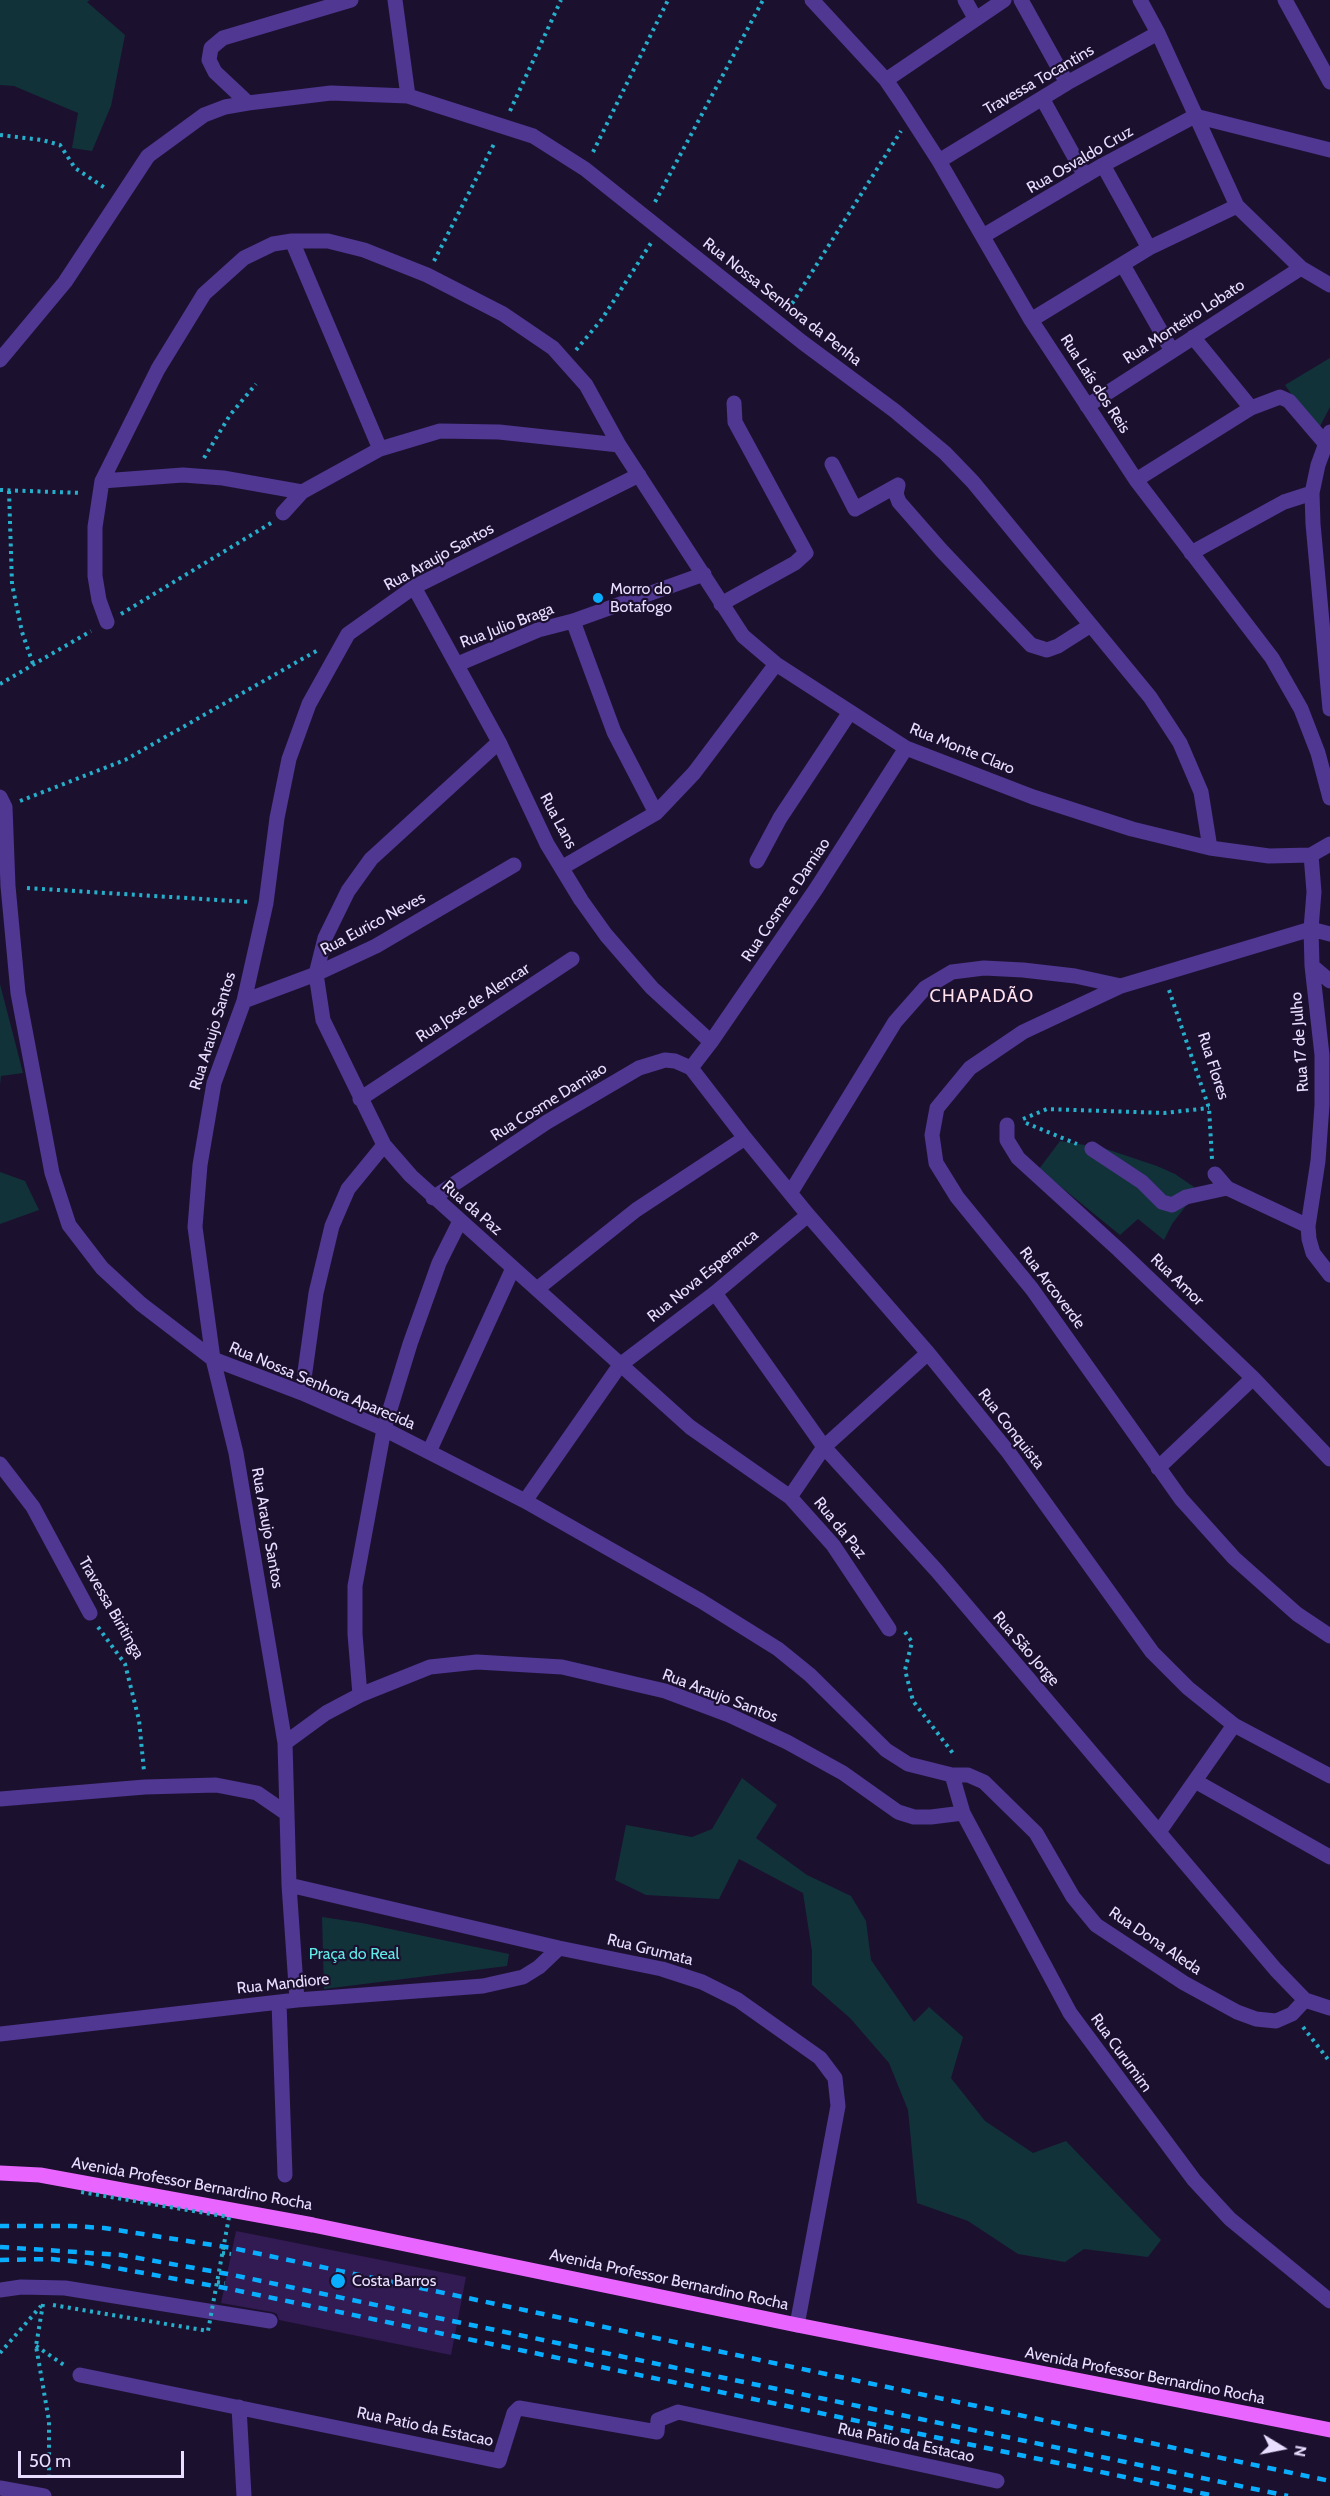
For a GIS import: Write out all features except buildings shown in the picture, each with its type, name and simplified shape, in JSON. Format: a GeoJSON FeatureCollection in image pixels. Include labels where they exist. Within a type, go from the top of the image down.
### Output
{"type":"FeatureCollection","features":[{"type":"Feature","properties":{"kind":"main road","name":"Avenida Professor Bernardino Rocha"},"geometry":{"type":"LineString","coordinates":[[0,2173],[40,2175],[313,2225],[797,2325],[1330,2430]]}},
{"type":"Feature","properties":{"kind":"street"},"geometry":{"type":"LineString","coordinates":[[248,103],[215,72],[208,60],[211,48],[222,38],[351,0]]}},
{"type":"Feature","properties":{"kind":"street"},"geometry":{"type":"LineString","coordinates":[[396,0],[408,96]]}},
{"type":"Feature","properties":{"kind":"street","name":"Rua Laís dos Reis"},"geometry":{"type":"LineString","coordinates":[[812,0],[886,80],[939,160],[1031,320],[1136,480],[1272,658],[1301,709],[1318,753],[1330,798]]}},
{"type":"Feature","properties":{"kind":"street"},"geometry":{"type":"LineString","coordinates":[[965,0],[975,18]]}},
{"type":"Feature","properties":{"kind":"street"},"geometry":{"type":"LineString","coordinates":[[886,80],[1004,0]]}},
{"type":"Feature","properties":{"kind":"street"},"geometry":{"type":"LineString","coordinates":[[1021,0],[1067,83]]}},
{"type":"Feature","properties":{"kind":"street"},"geometry":{"type":"LineString","coordinates":[[1140,0],[1158,33],[1237,206],[1301,268],[1330,285]]}},
{"type":"Feature","properties":{"kind":"street"},"geometry":{"type":"LineString","coordinates":[[1285,0],[1330,82]]}},
{"type":"Feature","properties":{"kind":"street","name":"Travessa Tocantins"},"geometry":{"type":"LineString","coordinates":[[939,160],[1067,83],[1158,33]]}},
{"type":"Feature","properties":{"kind":"street","name":"Rua Nossa Senhora da Penha"},"geometry":{"type":"LineString","coordinates":[[121,199],[148,156],[204,115],[225,107],[248,103],[331,93],[408,96],[533,136],[585,169],[780,324],[895,411],[945,453],[1017,532],[1150,697],[1180,743],[1201,792],[1210,848]]}},
{"type":"Feature","properties":{"kind":"street"},"geometry":{"type":"LineString","coordinates":[[1042,99],[1085,176]]}},
{"type":"Feature","properties":{"kind":"street"},"geometry":{"type":"LineString","coordinates":[[1195,116],[1330,150]]}},
{"type":"Feature","properties":{"kind":"street","name":"Rua Osvaldo Cruz"},"geometry":{"type":"LineString","coordinates":[[983,236],[1103,165],[1195,116]]}},
{"type":"Feature","properties":{"kind":"street"},"geometry":{"type":"LineString","coordinates":[[1103,165],[1149,248]]}},
{"type":"Feature","properties":{"kind":"street"},"geometry":{"type":"LineString","coordinates":[[0,360],[64,282],[121,199]]}},
{"type":"Feature","properties":{"kind":"street"},"geometry":{"type":"LineString","coordinates":[[1031,320],[1149,248],[1237,206]]}},
{"type":"Feature","properties":{"kind":"street"},"geometry":{"type":"LineString","coordinates":[[292,241],[380,450]]}},
{"type":"Feature","properties":{"kind":"street","name":"Rua Monte Claro"},"geometry":{"type":"LineString","coordinates":[[107,622],[99,600],[95,576],[95,527],[102,487],[158,369],[204,294],[244,258],[273,244],[292,241],[328,241],[364,250],[427,275],[503,314],[553,348],[586,385],[619,445],[743,636],[776,664],[906,748],[1033,797],[1132,829],[1210,848],[1269,856],[1311,855]]}},
{"type":"Feature","properties":{"kind":"street"},"geometry":{"type":"LineString","coordinates":[[1123,265],[1172,351]]}},
{"type":"Feature","properties":{"kind":"street","name":"Rua Monteiro Lobato"},"geometry":{"type":"LineString","coordinates":[[1088,406],[1301,268]]}},
{"type":"Feature","properties":{"kind":"street"},"geometry":{"type":"LineString","coordinates":[[1193,338],[1251,408]]}},
{"type":"Feature","properties":{"kind":"street"},"geometry":{"type":"LineString","coordinates":[[1136,480],[1251,408],[1275,398],[1286,398],[1327,438],[1312,493],[1330,709]]}},
{"type":"Feature","properties":{"kind":"street"},"geometry":{"type":"LineString","coordinates":[[721,604],[795,563],[806,553],[735,422],[734,403]]}},
{"type":"Feature","properties":{"kind":"street"},"geometry":{"type":"LineString","coordinates":[[283,513],[302,492],[380,450],[440,431],[499,432],[619,445]]}},
{"type":"Feature","properties":{"kind":"street"},"geometry":{"type":"LineString","coordinates":[[832,464],[855,509],[898,485],[896,494],[899,501],[941,550],[1031,645],[1047,650],[1058,646],[1092,625]]}},
{"type":"Feature","properties":{"kind":"street"},"geometry":{"type":"LineString","coordinates":[[102,487],[183,475],[223,478],[302,492]]}},
{"type":"Feature","properties":{"kind":"street","name":"Rua Araujo Santos"},"geometry":{"type":"LineString","coordinates":[[297,2000],[289,1885],[285,1743],[236,1453],[213,1359],[195,1227],[200,1164],[214,1083],[244,1001],[266,903],[277,818],[289,759],[309,704],[348,634],[414,587],[639,475]]}},
{"type":"Feature","properties":{"kind":"street"},"geometry":{"type":"LineString","coordinates":[[1191,553],[1284,502],[1312,493]]}},
{"type":"Feature","properties":{"kind":"street","name":"Rua Julio Braga"},"geometry":{"type":"LineString","coordinates":[[458,664],[538,630],[573,621],[704,574]]}},
{"type":"Feature","properties":{"kind":"street","name":"Rua Lans"},"geometry":{"type":"LineString","coordinates":[[414,587],[499,742],[547,844],[581,900],[606,935],[652,988],[711,1042]]}},
{"type":"Feature","properties":{"kind":"street"},"geometry":{"type":"LineString","coordinates":[[573,621],[614,732],[656,813]]}},
{"type":"Feature","properties":{"kind":"street"},"geometry":{"type":"LineString","coordinates":[[563,867],[656,813],[694,773],[776,664]]}},
{"type":"Feature","properties":{"kind":"street"},"geometry":{"type":"LineString","coordinates":[[757,861],[780,818],[850,712]]}},
{"type":"Feature","properties":{"kind":"street","name":"Rua da Paz"},"geometry":{"type":"LineString","coordinates":[[499,742],[371,860],[348,891],[326,938],[316,974],[322,1020],[384,1144],[411,1176],[690,1427],[790,1497],[833,1545],[889,1629]]}},
{"type":"Feature","properties":{"kind":"street","name":"Rua Cosme e Damiao"},"geometry":{"type":"LineString","coordinates":[[691,1068],[816,889],[906,748]]}},
{"type":"Feature","properties":{"kind":"street","name":"Rua Nossa Senhora Aparecida"},"geometry":{"type":"LineString","coordinates":[[3,802],[18,993],[52,1173],[69,1225],[102,1268],[141,1304],[213,1359],[302,1393],[384,1429],[525,1501],[701,1601],[778,1650],[810,1675],[886,1750],[908,1764],[956,1775]]}},
{"type":"Feature","properties":{"kind":"street"},"geometry":{"type":"LineString","coordinates":[[1311,855],[1330,844]]}},
{"type":"Feature","properties":{"kind":"street","name":"Rua 17 de Julho"},"geometry":{"type":"LineString","coordinates":[[1308,1226],[1318,1161],[1322,1105],[1322,1055],[1312,966],[1311,930],[1314,892],[1311,855]]}},
{"type":"Feature","properties":{"kind":"street","name":"Rua Eurico Neves"},"geometry":{"type":"LineString","coordinates":[[244,1001],[316,974],[376,946],[514,864]]}},
{"type":"Feature","properties":{"kind":"street"},"geometry":{"type":"LineString","coordinates":[[1311,930],[1330,934]]}},
{"type":"Feature","properties":{"kind":"street","name":"Rua Arcoverde"},"geometry":{"type":"LineString","coordinates":[[1311,930],[1121,986],[1023,1032],[970,1068],[937,1108],[932,1135],[936,1163],[957,1197],[1032,1289],[1181,1499],[1234,1558],[1297,1614],[1330,1636]]}},
{"type":"Feature","properties":{"kind":"street","name":"Rua Jose de Alencar"},"geometry":{"type":"LineString","coordinates":[[360,1099],[572,960]]}},
{"type":"Feature","properties":{"kind":"street"},"geometry":{"type":"LineString","coordinates":[[1312,966],[1330,981]]}},
{"type":"Feature","properties":{"kind":"street"},"geometry":{"type":"LineString","coordinates":[[790,1192],[895,1022],[925,988],[952,972],[984,968],[1075,976],[1121,986]]}},
{"type":"Feature","properties":{"kind":"street","name":"Rua Cosme Damiao"},"geometry":{"type":"LineString","coordinates":[[434,1198],[547,1122],[639,1068],[665,1060],[675,1061],[691,1068]]}},
{"type":"Feature","properties":{"kind":"street","name":"Rua Conquista"},"geometry":{"type":"LineString","coordinates":[[691,1068],[808,1215],[928,1353],[1009,1453],[1152,1652],[1188,1688],[1234,1725],[1330,1776]]}},
{"type":"Feature","properties":{"kind":"street","name":"Rua Amor"},"geometry":{"type":"LineString","coordinates":[[1007,1125],[1007,1140],[1018,1158],[1119,1250],[1253,1378],[1330,1459]]}},
{"type":"Feature","properties":{"kind":"street"},"geometry":{"type":"LineString","coordinates":[[537,1288],[636,1210],[745,1138]]}},
{"type":"Feature","properties":{"kind":"street"},"geometry":{"type":"LineString","coordinates":[[302,1393],[316,1293],[332,1226],[348,1189],[384,1144]]}},
{"type":"Feature","properties":{"kind":"street"},"geometry":{"type":"LineString","coordinates":[[1092,1149],[1142,1182],[1162,1202],[1172,1206],[1186,1197],[1227,1188]]}},
{"type":"Feature","properties":{"kind":"street"},"geometry":{"type":"LineString","coordinates":[[1215,1174],[1227,1188],[1308,1226],[1313,1253],[1330,1275]]}},
{"type":"Feature","properties":{"kind":"street","name":"Rua Nova Esperanca"},"geometry":{"type":"LineString","coordinates":[[525,1501],[620,1365],[715,1293],[808,1215]]}},
{"type":"Feature","properties":{"kind":"street"},"geometry":{"type":"LineString","coordinates":[[360,1695],[355,1634],[355,1586],[384,1429],[410,1344],[432,1283],[460,1221]]}},
{"type":"Feature","properties":{"kind":"street"},"geometry":{"type":"LineString","coordinates":[[429,1452],[513,1268]]}},
{"type":"Feature","properties":{"kind":"street","name":"Rua São Jorge"},"geometry":{"type":"LineString","coordinates":[[715,1293],[824,1448],[937,1571],[1276,1970],[1305,2000],[1330,2008]]}},
{"type":"Feature","properties":{"kind":"street"},"geometry":{"type":"LineString","coordinates":[[790,1497],[824,1448],[928,1353]]}},
{"type":"Feature","properties":{"kind":"street"},"geometry":{"type":"LineString","coordinates":[[1158,1468],[1253,1378]]}},
{"type":"Feature","properties":{"kind":"street","name":"Travessa Biritinga"},"geometry":{"type":"LineString","coordinates":[[0,1464],[33,1507],[90,1613]]}},
{"type":"Feature","properties":{"kind":"street","name":"Rua Araujo Santos"},"geometry":{"type":"LineString","coordinates":[[285,1743],[326,1713],[360,1695],[430,1667],[477,1662],[562,1667],[665,1691],[729,1715],[787,1742],[843,1773],[898,1812],[931,1817],[963,1813]]}},
{"type":"Feature","properties":{"kind":"street"},"geometry":{"type":"LineString","coordinates":[[1159,1832],[1234,1725]]}},
{"type":"Feature","properties":{"kind":"street","name":"Rua Curumim"},"geometry":{"type":"LineString","coordinates":[[956,1775],[963,1813],[1070,2013],[1194,2180],[1230,2219],[1330,2301]]}},
{"type":"Feature","properties":{"kind":"street","name":"Rua Dona Aleda"},"geometry":{"type":"LineString","coordinates":[[956,1775],[968,1775],[984,1782],[1036,1833],[1073,1897],[1096,1925],[1184,1983],[1237,2012],[1256,2019],[1276,2020],[1292,2014]]}},
{"type":"Feature","properties":{"kind":"street"},"geometry":{"type":"LineString","coordinates":[[1195,1781],[1330,1857]]}},
{"type":"Feature","properties":{"kind":"street"},"geometry":{"type":"LineString","coordinates":[[0,1799],[145,1787],[216,1785],[257,1793],[286,1813]]}},
{"type":"Feature","properties":{"kind":"street","name":"Rua Grumata"},"geometry":{"type":"LineString","coordinates":[[289,1885],[559,1948],[662,1969],[702,1982],[738,2000],[820,2058],[835,2078],[838,2106],[797,2325]]}},
{"type":"Feature","properties":{"kind":"street","name":"Rua Mandiore"},"geometry":{"type":"LineString","coordinates":[[0,2034],[297,2000],[483,1986],[523,1977],[539,1967],[559,1948]]}},
{"type":"Feature","properties":{"kind":"street"},"geometry":{"type":"LineString","coordinates":[[1292,2014],[1305,2000]]}},
{"type":"Feature","properties":{"kind":"street"},"geometry":{"type":"LineString","coordinates":[[279,2002],[285,2175]]}},
{"type":"Feature","properties":{"kind":"street"},"geometry":{"type":"LineString","coordinates":[[0,2290],[21,2287],[65,2288],[270,2321]]}},
{"type":"Feature","properties":{"kind":"street","name":"Rua Patio da Estacao"},"geometry":{"type":"LineString","coordinates":[[80,2375],[499,2461],[514,2413],[519,2408],[657,2432],[658,2420],[678,2412],[997,2481]]}},
{"type":"Feature","properties":{"kind":"street"},"geometry":{"type":"LineString","coordinates":[[239,2407],[244,2496]]}},
{"type":"Feature","properties":{"kind":"street"},"geometry":{"type":"LineString","coordinates":[[0,2488],[46,2490]]}},
{"type":"Feature","properties":{"kind":"path"},"geometry":{"type":"LineString","coordinates":[[585,169],[668,0]]}},
{"type":"Feature","properties":{"kind":"path"},"geometry":{"type":"LineString","coordinates":[[646,219],[764,0]]}},
{"type":"Feature","properties":{"kind":"path"},"geometry":{"type":"LineString","coordinates":[[780,324],[910,116]]}},
{"type":"Feature","properties":{"kind":"path"},"geometry":{"type":"LineString","coordinates":[[0,135],[42,140],[60,145],[75,168],[121,199]]}},
{"type":"Feature","properties":{"kind":"path"},"geometry":{"type":"LineString","coordinates":[[566,363],[602,319],[660,230]]}},
{"type":"Feature","properties":{"kind":"path"},"geometry":{"type":"LineString","coordinates":[[200,476],[205,457],[230,415],[256,384]]}},
{"type":"Feature","properties":{"kind":"path"},"geometry":{"type":"LineString","coordinates":[[0,490],[102,487]]}},
{"type":"Feature","properties":{"kind":"path"},"geometry":{"type":"LineString","coordinates":[[9,490],[12,584],[21,632],[33,664]]}},
{"type":"Feature","properties":{"kind":"path"},"geometry":{"type":"LineString","coordinates":[[0,684],[265,528],[283,513]]}},
{"type":"Feature","properties":{"kind":"path"},"geometry":{"type":"LineString","coordinates":[[3,802],[125,760],[348,634]]}},
{"type":"Feature","properties":{"kind":"path"},"geometry":{"type":"LineString","coordinates":[[8,886],[266,903]]}},
{"type":"Feature","properties":{"kind":"path","name":"Rua Flores"},"geometry":{"type":"LineString","coordinates":[[1163,973],[1209,1108],[1215,1174]]}},
{"type":"Feature","properties":{"kind":"path"},"geometry":{"type":"LineString","coordinates":[[1092,1149],[1046,1133],[1020,1120],[1047,1109],[1164,1113],[1209,1108]]}},
{"type":"Feature","properties":{"kind":"path","name":"Travessa Biritinga"},"geometry":{"type":"LineString","coordinates":[[90,1613],[103,1636],[125,1664],[139,1720],[145,1787]]}},
{"type":"Feature","properties":{"kind":"path"},"geometry":{"type":"LineString","coordinates":[[889,1629],[898,1621],[912,1642],[905,1670],[913,1701],[959,1762],[956,1775]]}},
{"type":"Feature","properties":{"kind":"path"},"geometry":{"type":"LineString","coordinates":[[1292,2014],[1330,2062]]}},
{"type":"Feature","properties":{"kind":"path"},"geometry":{"type":"LineString","coordinates":[[53,2305],[208,2331],[229,2217],[81,2192]]}},
{"type":"Feature","properties":{"kind":"path"},"geometry":{"type":"LineString","coordinates":[[222,2253],[231,2254]]}},
{"type":"Feature","properties":{"kind":"path"},"geometry":{"type":"LineString","coordinates":[[217,2282],[225,2283]]}},
{"type":"Feature","properties":{"kind":"path"},"geometry":{"type":"LineString","coordinates":[[0,2353],[44,2303],[36,2346],[49,2421],[50,2473],[46,2490]]}},
{"type":"Feature","properties":{"kind":"path"},"geometry":{"type":"LineString","coordinates":[[36,2346],[80,2375]]}},
{"type":"Feature","properties":{"kind":"green space"},"geometry":{"type":"Polygon","coordinates":[[[0,0],[90,0],[87,2],[125,35],[111,106],[92,151],[72,148],[78,113],[14,86],[0,85],[0,0]]]}},
{"type":"Feature","properties":{"kind":"green space"},"geometry":{"type":"Polygon","coordinates":[[[1330,358],[1330,407],[1317,432],[1285,385],[1330,358]]]}},
{"type":"Feature","properties":{"kind":"green space"},"geometry":{"type":"Polygon","coordinates":[[[0,984],[23,1073],[1,1076],[0,1085],[0,984]]]}},
{"type":"Feature","properties":{"kind":"green space"},"geometry":{"type":"Polygon","coordinates":[[[1060,1141],[1103,1148],[1157,1166],[1175,1174],[1194,1187],[1188,1203],[1172,1224],[1164,1240],[1138,1219],[1120,1235],[1039,1169],[1060,1141]]]}},
{"type":"Feature","properties":{"kind":"green space"},"geometry":{"type":"Polygon","coordinates":[[[0,1172],[25,1181],[39,1210],[0,1224],[0,1172]]]}},
{"type":"Feature","properties":{"kind":"green space"},"geometry":{"type":"Polygon","coordinates":[[[742,1778],[777,1805],[756,1838],[807,1875],[851,1896],[866,1921],[871,1960],[914,2022],[929,2007],[963,2037],[951,2078],[985,2121],[1033,2153],[1066,2141],[1161,2240],[1148,2257],[1084,2249],[1065,2262],[1018,2254],[968,2221],[917,2203],[908,2110],[889,2063],[850,2018],[812,1985],[812,1951],[803,1893],[739,1859],[719,1899],[646,1895],[615,1880],[626,1825],[692,1837],[712,1829],[742,1778]]]}},
{"type":"Feature","properties":{"kind":"green space","name":"Praça do Real"},"geometry":{"type":"Polygon","coordinates":[[[322,1917],[362,1923],[509,1954],[507,1966],[324,1989],[322,1917]]]}},
{"type":"Feature","properties":{"kind":"railway"},"geometry":{"type":"LineString","coordinates":[[0,2226],[104,2228],[232,2248],[1330,2481]]}},
{"type":"Feature","properties":{"kind":"railway"},"geometry":{"type":"LineString","coordinates":[[0,2247],[121,2255],[228,2274],[1288,2496]]}},
{"type":"Feature","properties":{"kind":"railway"},"geometry":{"type":"LineString","coordinates":[[0,2260],[51,2259],[89,2263],[225,2288],[1215,2496]]}},
{"type":"Feature","properties":{"kind":"place","name":"Morro do Botafogo"},"geometry":{"type":"Point","coordinates":[598,598]}},
{"type":"Feature","properties":{"kind":"place","name":"Costa Barros"},"geometry":{"type":"Point","coordinates":[338,2281]}},
{"type":"Feature","properties":{"kind":"district","name":"CHAPADÃO"},"geometry":{"type":"Point","coordinates":[982,997]}}]}
